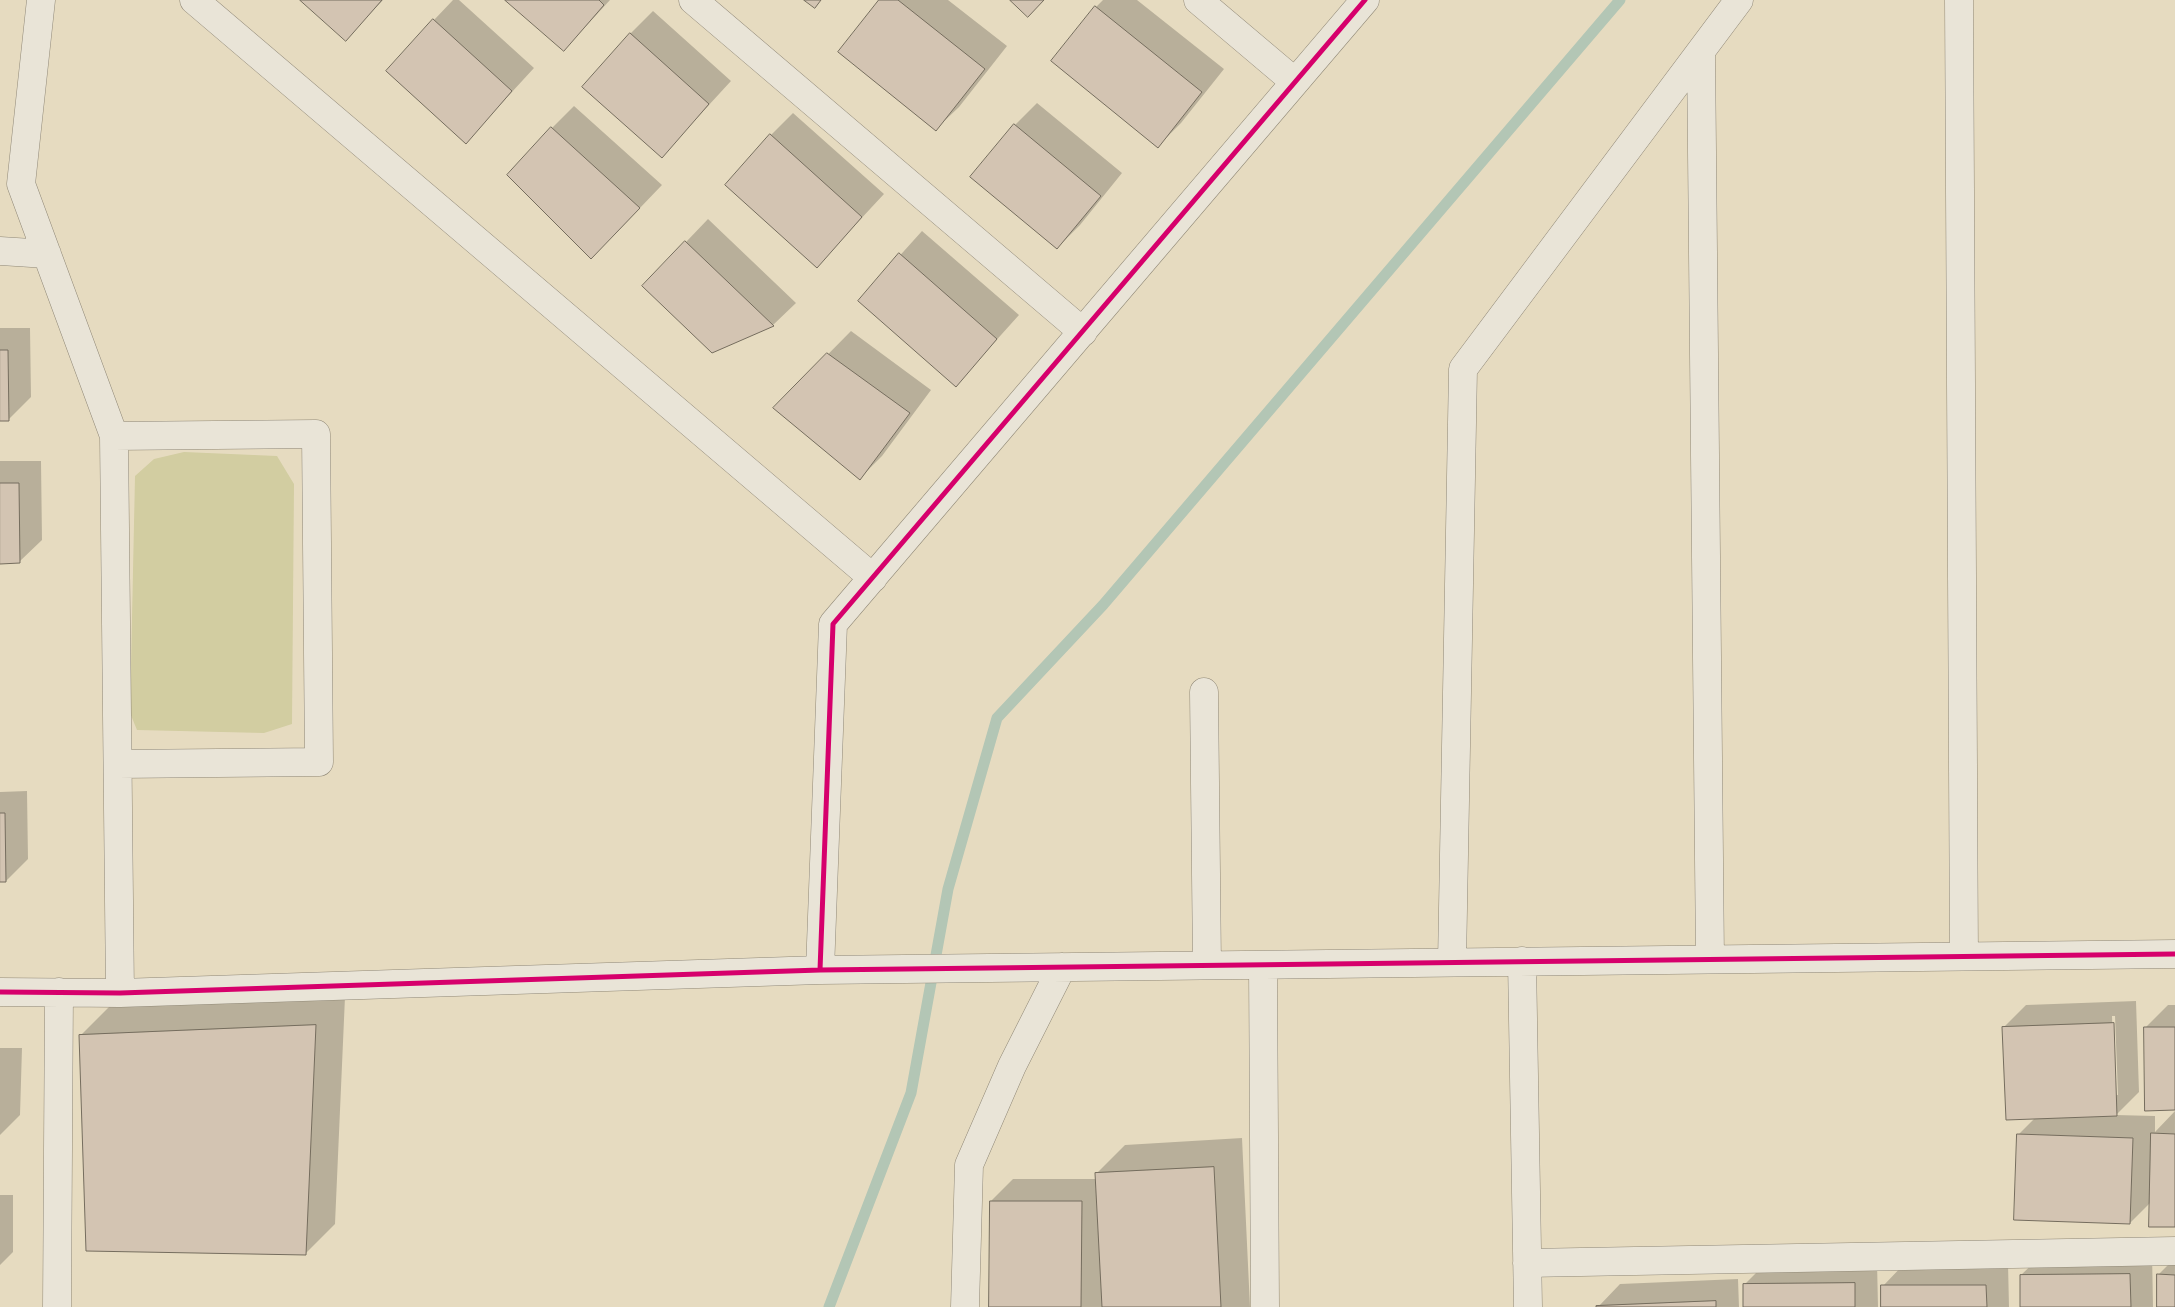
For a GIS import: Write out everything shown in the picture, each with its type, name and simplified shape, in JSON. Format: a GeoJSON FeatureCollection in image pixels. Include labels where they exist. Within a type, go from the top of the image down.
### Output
{"type":"FeatureCollection","features":[{"type":"Feature","properties":{"kind":"street"},"geometry":{"type":"LineString","coordinates":[[41,0],[21,184],[114,436],[120,993]]}},
{"type":"Feature","properties":{"kind":"street"},"geometry":{"type":"LineString","coordinates":[[194,0],[873,578]]}},
{"type":"Feature","properties":{"kind":"street"},"geometry":{"type":"LineString","coordinates":[[694,0],[1083,332]]}},
{"type":"Feature","properties":{"kind":"street"},"geometry":{"type":"LineString","coordinates":[[1198,0],[1295,82]]}},
{"type":"Feature","properties":{"kind":"street"},"geometry":{"type":"LineString","coordinates":[[820,970],[833,624],[1365,0]]}},
{"type":"Feature","properties":{"kind":"street"},"geometry":{"type":"LineString","coordinates":[[1452,962],[1463,369],[1739,0]]}},
{"type":"Feature","properties":{"kind":"street"},"geometry":{"type":"LineString","coordinates":[[1959,0],[1964,956]]}},
{"type":"Feature","properties":{"kind":"street"},"geometry":{"type":"LineString","coordinates":[[1701,51],[1710,959]]}},
{"type":"Feature","properties":{"kind":"street"},"geometry":{"type":"LineString","coordinates":[[0,251],[47,254]]}},
{"type":"Feature","properties":{"kind":"street"},"geometry":{"type":"LineString","coordinates":[[114,436],[316,434],[319,762],[118,764]]}},
{"type":"Feature","properties":{"kind":"street"},"geometry":{"type":"LineString","coordinates":[[1204,692],[1207,965]]}},
{"type":"Feature","properties":{"kind":"street"},"geometry":{"type":"LineString","coordinates":[[0,992],[120,993],[820,970],[2175,954]]}},
{"type":"Feature","properties":{"kind":"street"},"geometry":{"type":"LineString","coordinates":[[1522,961],[1528,1307]]}},
{"type":"Feature","properties":{"kind":"street"},"geometry":{"type":"LineString","coordinates":[[1263,965],[1264,1307]]}},
{"type":"Feature","properties":{"kind":"street"},"geometry":{"type":"LineString","coordinates":[[965,1307],[969,1165],[1012,1066],[1062,967]]}},
{"type":"Feature","properties":{"kind":"street"},"geometry":{"type":"LineString","coordinates":[[57,1307],[59,992]]}},
{"type":"Feature","properties":{"kind":"street"},"geometry":{"type":"LineString","coordinates":[[1527,1263],[2175,1251]]}},
{"type":"Feature","properties":{"kind":"shaded area"},"geometry":{"type":"Polygon","coordinates":[[[184,452],[277,456],[294,484],[292,724],[264,733],[137,730],[130,713],[135,476],[154,459],[184,452]]]}},
{"type":"Feature","properties":{"kind":"building"},"geometry":{"type":"Polygon","coordinates":[[[300,0],[382,0],[346,41],[300,0]]]}},
{"type":"Feature","properties":{"kind":"building"},"geometry":{"type":"Polygon","coordinates":[[[505,0],[599,0],[604,5],[564,51],[505,0]]]}},
{"type":"Feature","properties":{"kind":"building"},"geometry":{"type":"Polygon","coordinates":[[[804,0],[821,0],[815,8],[804,0]]]}},
{"type":"Feature","properties":{"kind":"building"},"geometry":{"type":"Polygon","coordinates":[[[879,0],[898,0],[985,69],[936,131],[838,52],[879,0]]]}},
{"type":"Feature","properties":{"kind":"building"},"geometry":{"type":"Polygon","coordinates":[[[1010,0],[1044,0],[1028,17],[1010,0]]]}},
{"type":"Feature","properties":{"kind":"building"},"geometry":{"type":"Polygon","coordinates":[[[1095,6],[1202,92],[1158,148],[1051,61],[1095,6]]]}},
{"type":"Feature","properties":{"kind":"building"},"geometry":{"type":"Polygon","coordinates":[[[433,19],[512,91],[466,144],[386,71],[433,19]]]}},
{"type":"Feature","properties":{"kind":"building"},"geometry":{"type":"Polygon","coordinates":[[[630,33],[709,104],[662,158],[582,87],[630,33]]]}},
{"type":"Feature","properties":{"kind":"building"},"geometry":{"type":"Polygon","coordinates":[[[1014,124],[1101,196],[1057,249],[970,177],[1014,124]]]}},
{"type":"Feature","properties":{"kind":"building"},"geometry":{"type":"Polygon","coordinates":[[[551,127],[640,208],[591,259],[507,175],[551,127]]]}},
{"type":"Feature","properties":{"kind":"building"},"geometry":{"type":"Polygon","coordinates":[[[770,134],[862,217],[817,268],[725,185],[770,134]]]}},
{"type":"Feature","properties":{"kind":"building"},"geometry":{"type":"Polygon","coordinates":[[[685,241],[774,326],[712,353],[642,286],[685,241]]]}},
{"type":"Feature","properties":{"kind":"building"},"geometry":{"type":"Polygon","coordinates":[[[899,253],[997,339],[956,387],[858,301],[899,253]]]}},
{"type":"Feature","properties":{"kind":"building"},"geometry":{"type":"Polygon","coordinates":[[[0,350],[8,350],[9,421],[0,421],[0,350]]]}},
{"type":"Feature","properties":{"kind":"building"},"geometry":{"type":"Polygon","coordinates":[[[827,353],[910,413],[860,480],[773,408],[827,353]]]}},
{"type":"Feature","properties":{"kind":"building"},"geometry":{"type":"Polygon","coordinates":[[[0,483],[19,483],[20,563],[0,564],[0,483]]]}},
{"type":"Feature","properties":{"kind":"building"},"geometry":{"type":"Polygon","coordinates":[[[0,813],[5,813],[6,882],[0,882],[0,813]]]}},
{"type":"Feature","properties":{"kind":"building"},"geometry":{"type":"Polygon","coordinates":[[[2114,1023],[2117,1116],[2006,1120],[2002,1027],[2114,1023]]]}},
{"type":"Feature","properties":{"kind":"building"},"geometry":{"type":"Polygon","coordinates":[[[316,1025],[306,1255],[86,1251],[79,1035],[316,1025]]]}},
{"type":"Feature","properties":{"kind":"building"},"geometry":{"type":"Polygon","coordinates":[[[2144,1027],[2175,1027],[2175,1110],[2145,1111],[2144,1027]]]}},
{"type":"Feature","properties":{"kind":"building"},"geometry":{"type":"Polygon","coordinates":[[[2151,1133],[2175,1134],[2175,1227],[2149,1227],[2151,1133]]]}},
{"type":"Feature","properties":{"kind":"building"},"geometry":{"type":"Polygon","coordinates":[[[2017,1134],[2133,1138],[2130,1224],[2014,1220],[2017,1134]]]}},
{"type":"Feature","properties":{"kind":"building"},"geometry":{"type":"Polygon","coordinates":[[[1214,1167],[1221,1307],[1102,1307],[1095,1173],[1214,1167]]]}},
{"type":"Feature","properties":{"kind":"building"},"geometry":{"type":"Polygon","coordinates":[[[990,1201],[1082,1201],[1081,1307],[989,1307],[990,1201]]]}},
{"type":"Feature","properties":{"kind":"building"},"geometry":{"type":"Polygon","coordinates":[[[2130,1274],[2131,1307],[2020,1307],[2020,1275],[2130,1274]]]}},
{"type":"Feature","properties":{"kind":"building"},"geometry":{"type":"Polygon","coordinates":[[[2157,1274],[2175,1275],[2175,1307],[2157,1307],[2157,1274]]]}},
{"type":"Feature","properties":{"kind":"building"},"geometry":{"type":"Polygon","coordinates":[[[1855,1283],[1855,1307],[1743,1307],[1743,1284],[1855,1283]]]}},
{"type":"Feature","properties":{"kind":"building"},"geometry":{"type":"Polygon","coordinates":[[[1881,1285],[1986,1285],[1987,1307],[1881,1307],[1881,1285]]]}},
{"type":"Feature","properties":{"kind":"building"},"geometry":{"type":"Polygon","coordinates":[[[1716,1301],[1716,1307],[1596,1307],[1596,1306],[1716,1301]]]}},
{"type":"Feature","properties":{"kind":"waterway"},"geometry":{"type":"LineString","coordinates":[[829,1307],[911,1093],[948,889],[997,718],[1103,605],[1620,0]]}},
{"type":"Feature","properties":{"kind":"cycle path"},"geometry":{"type":"LineString","coordinates":[[820,970],[833,624],[1365,0]]}},
{"type":"Feature","properties":{"kind":"cycle path"},"geometry":{"type":"LineString","coordinates":[[0,992],[120,993],[820,970],[2175,954]]}}]}
